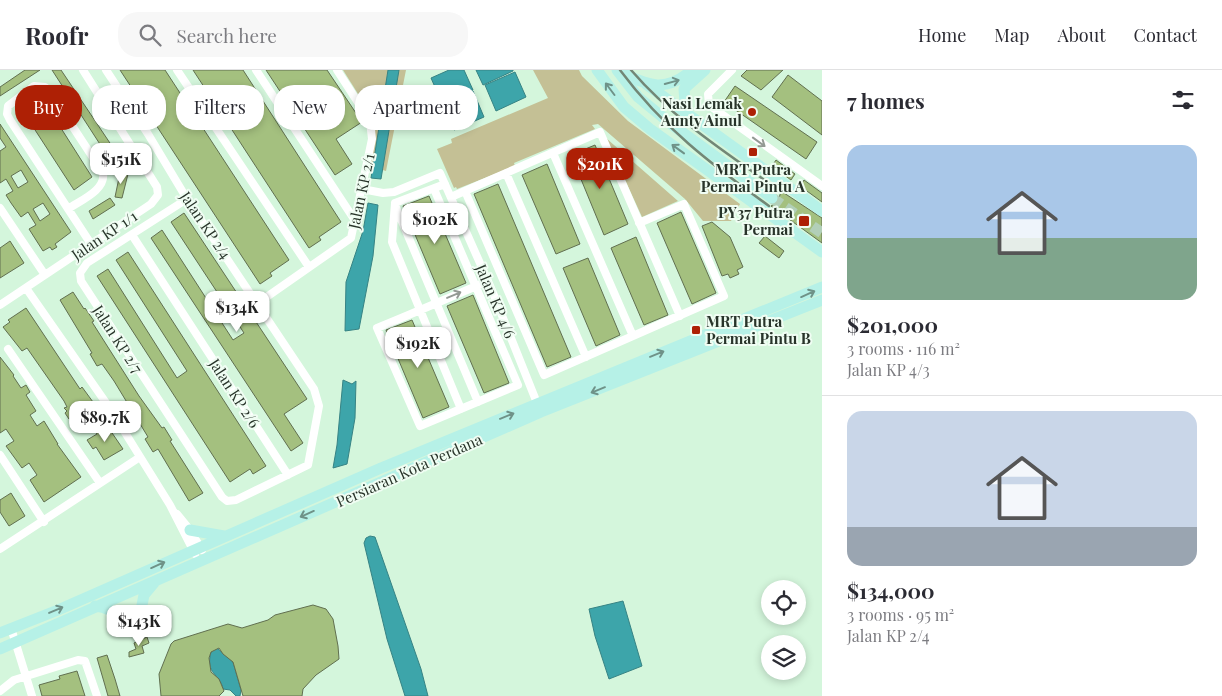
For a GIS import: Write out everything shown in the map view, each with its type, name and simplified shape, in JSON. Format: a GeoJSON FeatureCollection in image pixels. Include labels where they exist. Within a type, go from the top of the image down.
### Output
{"type":"FeatureCollection","features":[{"type":"Feature","properties":{"kind":"street","name":"Jalan KP 2/4"},"geometry":{"type":"LineString","coordinates":[[106,70],[187,199],[314,388],[319,406],[308,465],[288,475]]}},
{"type":"Feature","properties":{"kind":"street"},"geometry":{"type":"LineString","coordinates":[[177,70],[309,267]]}},
{"type":"Feature","properties":{"kind":"street"},"geometry":{"type":"LineString","coordinates":[[256,70],[354,219]]}},
{"type":"Feature","properties":{"kind":"street","name":"Jalan KP 2/1"},"geometry":{"type":"LineString","coordinates":[[258,302],[351,238],[372,139],[370,121],[338,70]]}},
{"type":"Feature","properties":{"kind":"street"},"geometry":{"type":"LineString","coordinates":[[597,70],[624,107],[821,253]]}},
{"type":"Feature","properties":{"kind":"street"},"geometry":{"type":"LineString","coordinates":[[616,70],[646,84],[686,115],[822,211]]}},
{"type":"Feature","properties":{"kind":"street"},"geometry":{"type":"LineString","coordinates":[[616,70],[645,102],[772,198]]}},
{"type":"Feature","properties":{"kind":"street"},"geometry":{"type":"LineString","coordinates":[[646,84],[676,82],[692,70]]}},
{"type":"Feature","properties":{"kind":"street"},"geometry":{"type":"LineString","coordinates":[[686,115],[684,90],[705,70]]}},
{"type":"Feature","properties":{"kind":"street"},"geometry":{"type":"LineString","coordinates":[[732,70],[708,94],[707,102],[709,105],[822,186]]}},
{"type":"Feature","properties":{"kind":"street","name":"Jalan KP 1/1"},"geometry":{"type":"LineString","coordinates":[[0,305],[151,204],[158,195],[157,187],[87,71]]}},
{"type":"Feature","properties":{"kind":"street"},"geometry":{"type":"LineString","coordinates":[[68,209],[101,186],[104,179],[103,173],[45,86],[34,86],[8,106],[7,114],[68,209],[91,244]]}},
{"type":"Feature","properties":{"kind":"street"},"geometry":{"type":"LineString","coordinates":[[451,197],[600,132],[680,316]]}},
{"type":"Feature","properties":{"kind":"street"},"geometry":{"type":"LineString","coordinates":[[553,153],[633,336]]}},
{"type":"Feature","properties":{"kind":"street","name":"Jalan KP 4/6"},"geometry":{"type":"LineString","coordinates":[[362,189],[384,193],[394,192],[440,173],[490,284],[538,403]]}},
{"type":"Feature","properties":{"kind":"street"},"geometry":{"type":"LineString","coordinates":[[506,173],[586,357],[724,296],[684,204],[639,223]]}},
{"type":"Feature","properties":{"kind":"street"},"geometry":{"type":"LineString","coordinates":[[395,203],[446,184]]}},
{"type":"Feature","properties":{"kind":"street"},"geometry":{"type":"LineString","coordinates":[[434,189],[475,286],[518,385],[420,426],[377,328],[475,286],[504,282]]}},
{"type":"Feature","properties":{"kind":"street","name":"Jalan KP 4/6"},"geometry":{"type":"LineString","coordinates":[[465,191],[544,375],[586,357]]}},
{"type":"Feature","properties":{"kind":"street"},"geometry":{"type":"LineString","coordinates":[[132,235],[187,199]]}},
{"type":"Feature","properties":{"kind":"street"},"geometry":{"type":"LineString","coordinates":[[395,203],[478,402]]}},
{"type":"Feature","properties":{"kind":"street"},"geometry":{"type":"LineString","coordinates":[[395,203],[392,242],[461,409]]}},
{"type":"Feature","properties":{"kind":"street"},"geometry":{"type":"LineString","coordinates":[[0,208],[45,275]]}},
{"type":"Feature","properties":{"kind":"street","name":"Jalan KP 2/7"},"geometry":{"type":"LineString","coordinates":[[132,235],[87,262],[80,273],[81,281],[222,497],[227,501],[236,500],[288,475]]}},
{"type":"Feature","properties":{"kind":"street","name":"Jalan KP 2/6"},"geometry":{"type":"LineString","coordinates":[[132,235],[288,475]]}},
{"type":"Feature","properties":{"kind":"street","name":"Persiaran Kota Perdana"},"geometry":{"type":"LineString","coordinates":[[5,631],[58,610],[297,503],[538,403],[810,294],[822,287]]}},
{"type":"Feature","properties":{"kind":"street"},"geometry":{"type":"LineString","coordinates":[[26,288],[111,410],[203,560]]}},
{"type":"Feature","properties":{"kind":"street","name":"Persiaran Kota Perdana"},"geometry":{"type":"LineString","coordinates":[[0,649],[16,640],[541,412],[822,300]]}},
{"type":"Feature","properties":{"kind":"street"},"geometry":{"type":"LineString","coordinates":[[8,349],[100,483]]}},
{"type":"Feature","properties":{"kind":"street"},"geometry":{"type":"LineString","coordinates":[[0,454],[44,522]]}},
{"type":"Feature","properties":{"kind":"street"},"geometry":{"type":"LineString","coordinates":[[0,549],[44,522],[140,457]]}},
{"type":"Feature","properties":{"kind":"street"},"geometry":{"type":"LineString","coordinates":[[170,505],[190,530],[196,548]]}},
{"type":"Feature","properties":{"kind":"street"},"geometry":{"type":"LineString","coordinates":[[190,530],[224,536]]}},
{"type":"Feature","properties":{"kind":"street"},"geometry":{"type":"LineString","coordinates":[[139,620],[144,595],[157,580]]}},
{"type":"Feature","properties":{"kind":"street"},"geometry":{"type":"LineString","coordinates":[[95,606],[108,609],[124,620]]}},
{"type":"Feature","properties":{"kind":"street"},"geometry":{"type":"LineString","coordinates":[[5,631],[16,640],[32,696]]}},
{"type":"Feature","properties":{"kind":"street"},"geometry":{"type":"LineString","coordinates":[[0,691],[14,680],[78,660],[85,661],[97,696]]}},
{"type":"Feature","properties":{"kind":"shaded area"},"geometry":{"type":"Polygon","coordinates":[[[343,70],[406,70],[403,85],[355,85],[355,89],[343,70]]]}},
{"type":"Feature","properties":{"kind":"shaded area"},"geometry":{"type":"Polygon","coordinates":[[[533,70],[579,70],[582,76],[628,121],[740,204],[731,221],[703,221],[685,199],[598,124],[592,125],[595,129],[514,163],[515,166],[457,189],[456,187],[454,188],[437,149],[452,143],[451,139],[472,130],[478,130],[478,128],[548,98],[533,70]]]}},
{"type":"Feature","properties":{"kind":"shaded area"},"geometry":{"type":"Polygon","coordinates":[[[374,130],[394,130],[386,171],[369,166],[374,130]]]}},
{"type":"Feature","properties":{"kind":"shaded area"},"geometry":{"type":"Polygon","coordinates":[[[606,138],[678,201],[642,217],[606,138]]]}},
{"type":"Feature","properties":{"kind":"water"},"geometry":{"type":"Polygon","coordinates":[[[388,70],[399,70],[397,85],[386,85],[388,70]]]}},
{"type":"Feature","properties":{"kind":"water"},"geometry":{"type":"Polygon","coordinates":[[[449,70],[464,70],[471,85],[434,85],[431,78],[449,70]]]}},
{"type":"Feature","properties":{"kind":"water"},"geometry":{"type":"Polygon","coordinates":[[[476,70],[513,70],[513,71],[483,85],[476,70]]]}},
{"type":"Feature","properties":{"kind":"water"},"geometry":{"type":"Polygon","coordinates":[[[515,72],[526,97],[496,111],[485,85],[515,72]]]}},
{"type":"Feature","properties":{"kind":"water"},"geometry":{"type":"Polygon","coordinates":[[[478,103],[484,117],[478,120],[478,103]]]}},
{"type":"Feature","properties":{"kind":"water"},"geometry":{"type":"Polygon","coordinates":[[[379,130],[389,130],[381,179],[371,178],[379,130]]]}},
{"type":"Feature","properties":{"kind":"water"},"geometry":{"type":"Polygon","coordinates":[[[368,203],[378,205],[373,256],[359,329],[345,331],[346,282],[363,231],[368,203]]]}},
{"type":"Feature","properties":{"kind":"water"},"geometry":{"type":"Polygon","coordinates":[[[343,380],[352,384],[356,381],[355,418],[347,464],[333,468],[337,445],[343,380]]]}},
{"type":"Feature","properties":{"kind":"water"},"geometry":{"type":"Polygon","coordinates":[[[370,536],[375,537],[421,669],[428,696],[405,696],[387,639],[364,543],[366,538],[370,536]]]}},
{"type":"Feature","properties":{"kind":"water"},"geometry":{"type":"Polygon","coordinates":[[[623,601],[642,666],[609,679],[595,636],[589,609],[623,601]]]}},
{"type":"Feature","properties":{"kind":"water"},"geometry":{"type":"Polygon","coordinates":[[[217,648],[233,662],[241,690],[240,696],[236,696],[230,690],[223,689],[211,670],[211,652],[217,648]]]}},
{"type":"Feature","properties":{"kind":"building"},"geometry":{"type":"Polygon","coordinates":[[[25,70],[40,70],[0,96],[0,87],[25,70]]]}},
{"type":"Feature","properties":{"kind":"building"},"geometry":{"type":"Polygon","coordinates":[[[52,70],[61,70],[71,85],[62,85],[52,70]]]}},
{"type":"Feature","properties":{"kind":"building"},"geometry":{"type":"Polygon","coordinates":[[[120,70],[165,70],[176,87],[176,130],[204,130],[289,260],[270,273],[272,276],[260,284],[159,130],[166,130],[166,85],[130,85],[120,70]]]}},
{"type":"Feature","properties":{"kind":"building"},"geometry":{"type":"Polygon","coordinates":[[[193,70],[243,70],[253,85],[203,85],[193,70]]]}},
{"type":"Feature","properties":{"kind":"building"},"geometry":{"type":"Polygon","coordinates":[[[266,70],[327,70],[337,85],[276,85],[266,70]]]}},
{"type":"Feature","properties":{"kind":"building"},"geometry":{"type":"Polygon","coordinates":[[[747,70],[783,70],[761,90],[741,76],[747,70]]]}},
{"type":"Feature","properties":{"kind":"building"},"geometry":{"type":"Polygon","coordinates":[[[788,75],[822,101],[822,135],[772,97],[788,75]]]}},
{"type":"Feature","properties":{"kind":"building"},"geometry":{"type":"Polygon","coordinates":[[[735,86],[817,142],[806,159],[724,102],[735,86]]]}},
{"type":"Feature","properties":{"kind":"building"},"geometry":{"type":"Polygon","coordinates":[[[345,97],[355,112],[355,127],[336,139],[352,164],[335,175],[305,130],[345,130],[345,97]]]}},
{"type":"Feature","properties":{"kind":"building"},"geometry":{"type":"Polygon","coordinates":[[[82,101],[92,116],[92,130],[101,130],[124,164],[116,169],[82,116],[82,101]]]}},
{"type":"Feature","properties":{"kind":"building"},"geometry":{"type":"Polygon","coordinates":[[[264,103],[274,118],[274,130],[282,130],[341,222],[319,237],[321,240],[309,248],[232,130],[264,130],[264,103]]]}},
{"type":"Feature","properties":{"kind":"building"},"geometry":{"type":"Polygon","coordinates":[[[0,124],[71,232],[55,244],[57,247],[52,250],[50,247],[43,251],[29,229],[36,225],[28,212],[21,217],[6,195],[13,191],[6,179],[0,183],[0,151],[6,147],[0,138],[0,124]],[[21,170],[11,176],[18,188],[28,182],[21,170]],[[43,203],[33,209],[40,221],[50,214],[43,203]]]}},
{"type":"Feature","properties":{"kind":"building"},"geometry":{"type":"Polygon","coordinates":[[[35,130],[62,130],[92,177],[74,190],[35,130]]]}},
{"type":"Feature","properties":{"kind":"building"},"geometry":{"type":"Polygon","coordinates":[[[595,145],[628,224],[604,235],[571,155],[595,145]]]}},
{"type":"Feature","properties":{"kind":"building"},"geometry":{"type":"Polygon","coordinates":[[[776,160],[795,174],[791,180],[772,166],[776,160]]]}},
{"type":"Feature","properties":{"kind":"building"},"geometry":{"type":"Polygon","coordinates":[[[547,164],[580,244],[556,254],[522,175],[547,164]]]}},
{"type":"Feature","properties":{"kind":"building"},"geometry":{"type":"Polygon","coordinates":[[[120,173],[128,174],[122,198],[115,197],[120,173]]]}},
{"type":"Feature","properties":{"kind":"building"},"geometry":{"type":"Polygon","coordinates":[[[804,180],[822,193],[822,202],[800,186],[804,180]]]}},
{"type":"Feature","properties":{"kind":"building"},"geometry":{"type":"Polygon","coordinates":[[[498,184],[571,357],[547,367],[474,194],[498,184]]]}},
{"type":"Feature","properties":{"kind":"building","name":"PY37 Putra Permai"},"geometry":{"type":"Polygon","coordinates":[[[781,191],[822,218],[822,243],[771,206],[778,202],[781,191]]]}},
{"type":"Feature","properties":{"kind":"building"},"geometry":{"type":"Polygon","coordinates":[[[429,196],[466,283],[440,294],[403,206],[429,196]]]}},
{"type":"Feature","properties":{"kind":"building"},"geometry":{"type":"Polygon","coordinates":[[[110,198],[115,205],[93,219],[89,211],[110,198]]]}},
{"type":"Feature","properties":{"kind":"building"},"geometry":{"type":"Polygon","coordinates":[[[681,212],[716,293],[692,304],[657,223],[681,212]]]}},
{"type":"Feature","properties":{"kind":"building"},"geometry":{"type":"Polygon","coordinates":[[[184,213],[307,399],[284,414],[303,443],[291,451],[151,238],[162,230],[233,340],[244,333],[171,222],[184,213]]]}},
{"type":"Feature","properties":{"kind":"building"},"geometry":{"type":"Polygon","coordinates":[[[712,222],[730,237],[743,267],[737,270],[739,274],[730,278],[728,274],[722,276],[702,226],[712,222]]]}},
{"type":"Feature","properties":{"kind":"building"},"geometry":{"type":"Polygon","coordinates":[[[765,236],[784,251],[779,258],[759,243],[765,236]]]}},
{"type":"Feature","properties":{"kind":"building"},"geometry":{"type":"Polygon","coordinates":[[[636,237],[668,315],[644,325],[611,248],[636,237]]]}},
{"type":"Feature","properties":{"kind":"building"},"geometry":{"type":"Polygon","coordinates":[[[10,241],[24,263],[0,278],[0,248],[10,241]]]}},
{"type":"Feature","properties":{"kind":"building"},"geometry":{"type":"Polygon","coordinates":[[[128,252],[266,466],[253,474],[250,469],[230,482],[97,276],[108,269],[177,378],[187,371],[116,260],[128,252]]]}},
{"type":"Feature","properties":{"kind":"building"},"geometry":{"type":"Polygon","coordinates":[[[588,258],[620,335],[596,346],[563,268],[588,258]]]}},
{"type":"Feature","properties":{"kind":"building"},"geometry":{"type":"Polygon","coordinates":[[[73,292],[94,321],[92,322],[139,396],[162,428],[164,427],[172,440],[170,441],[203,493],[189,501],[158,449],[153,452],[145,439],[148,437],[114,381],[102,364],[97,366],[90,354],[92,353],[60,300],[73,292]]]}},
{"type":"Feature","properties":{"kind":"building"},"geometry":{"type":"Polygon","coordinates":[[[473,295],[509,383],[484,393],[447,306],[473,295]]]}},
{"type":"Feature","properties":{"kind":"building"},"geometry":{"type":"Polygon","coordinates":[[[26,308],[80,389],[82,387],[93,402],[90,405],[98,416],[83,427],[74,416],[69,419],[65,413],[67,411],[64,408],[67,407],[64,401],[27,348],[22,351],[3,327],[10,322],[8,320],[26,308]]]}},
{"type":"Feature","properties":{"kind":"building"},"geometry":{"type":"Polygon","coordinates":[[[412,320],[449,407],[423,418],[386,330],[412,320]]]}},
{"type":"Feature","properties":{"kind":"building"},"geometry":{"type":"Polygon","coordinates":[[[0,357],[21,388],[26,385],[30,392],[26,395],[36,411],[30,415],[37,426],[44,421],[57,444],[81,477],[44,502],[30,480],[37,475],[29,463],[22,468],[6,446],[14,441],[6,429],[0,433],[0,357]]]}},
{"type":"Feature","properties":{"kind":"building"},"geometry":{"type":"Polygon","coordinates":[[[104,425],[106,428],[108,427],[123,449],[104,460],[96,447],[93,449],[87,440],[97,434],[95,431],[104,425]]]}},
{"type":"Feature","properties":{"kind":"building"},"geometry":{"type":"Polygon","coordinates":[[[11,493],[25,516],[9,526],[0,512],[0,500],[11,493]]]}},
{"type":"Feature","properties":{"kind":"building"},"geometry":{"type":"Polygon","coordinates":[[[313,605],[326,609],[333,619],[339,659],[316,675],[303,689],[302,696],[243,696],[233,662],[219,648],[211,652],[209,658],[211,672],[219,679],[224,691],[219,696],[161,696],[159,674],[174,641],[228,624],[242,628],[268,620],[275,615],[313,605]]]}},
{"type":"Feature","properties":{"kind":"building"},"geometry":{"type":"Polygon","coordinates":[[[147,637],[149,643],[142,646],[144,653],[129,657],[129,652],[136,649],[134,643],[147,637]]]}},
{"type":"Feature","properties":{"kind":"building"},"geometry":{"type":"Polygon","coordinates":[[[107,655],[120,696],[108,696],[97,658],[107,655]]]}},
{"type":"Feature","properties":{"kind":"building"},"geometry":{"type":"Polygon","coordinates":[[[77,671],[85,696],[42,696],[39,685],[60,679],[59,676],[77,671]]]}},
{"type":"Feature","properties":{"kind":"tunnel"},"geometry":{"type":"LineString","coordinates":[[772,198],[822,233]]}},
{"type":"Feature","properties":{"kind":"railway"},"geometry":{"type":"LineString","coordinates":[[620,70],[653,110],[689,144],[769,206]]}},
{"type":"Feature","properties":{"kind":"railway"},"geometry":{"type":"LineString","coordinates":[[631,70],[647,88],[683,120],[780,191]]}},
{"type":"Feature","properties":{"kind":"place","name":"Nasi Lemak Aunty Ainul"},"geometry":{"type":"Point","coordinates":[752,112]}},
{"type":"Feature","properties":{"kind":"place","name":"MRT Putra Permai Pintu A"},"geometry":{"type":"Point","coordinates":[753,152]}},
{"type":"Feature","properties":{"kind":"place","name":"PY37 Putra Permai"},"geometry":{"type":"Point","coordinates":[804,221]}},
{"type":"Feature","properties":{"kind":"place","name":"MRT Putra Permai Pintu B"},"geometry":{"type":"Point","coordinates":[696,330]}}]}
